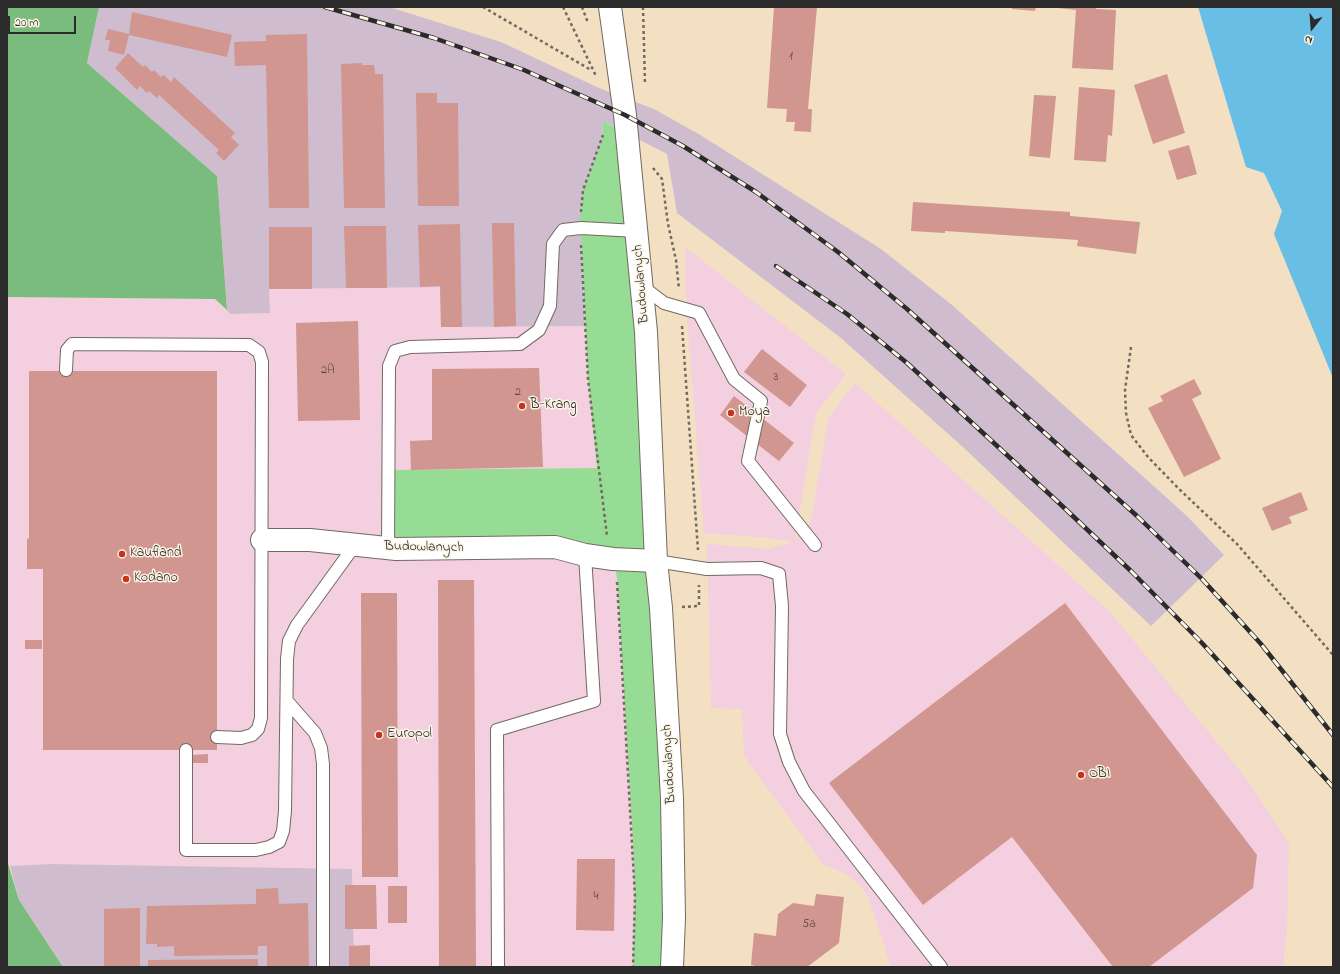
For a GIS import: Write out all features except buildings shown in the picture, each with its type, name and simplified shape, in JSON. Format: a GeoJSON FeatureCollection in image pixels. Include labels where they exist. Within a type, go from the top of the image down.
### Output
{"type":"FeatureCollection","features":[{"type":"Feature","properties":{"kind":"main road","name":"Budowlanych"},"geometry":{"type":"LineString","coordinates":[[609,8],[625,114],[643,287],[656,561],[661,608],[672,798],[674,918],[672,967]]}},
{"type":"Feature","properties":{"kind":"main road","name":"Budowlanych"},"geometry":{"type":"LineString","coordinates":[[262,540],[310,540],[388,548],[555,547],[585,555],[613,559],[656,561]]}},
{"type":"Feature","properties":{"kind":"lane"},"geometry":{"type":"LineString","coordinates":[[388,548],[389,366],[395,351],[410,347],[520,344],[540,330],[550,306],[553,244],[563,230],[581,228],[637,231]]}},
{"type":"Feature","properties":{"kind":"lane"},"geometry":{"type":"LineString","coordinates":[[643,287],[664,303],[699,313],[734,379],[761,401],[748,461],[815,545]]}},
{"type":"Feature","properties":{"kind":"lane"},"geometry":{"type":"LineString","coordinates":[[66,370],[67,350],[72,344],[250,345],[259,352],[262,362],[261,718],[258,729],[252,735],[241,738],[217,737]]}},
{"type":"Feature","properties":{"kind":"lane"},"geometry":{"type":"LineString","coordinates":[[186,750],[186,850],[256,850],[269,847],[279,842],[284,831],[287,733],[287,659],[289,641],[297,625],[355,545]]}},
{"type":"Feature","properties":{"kind":"lane"},"geometry":{"type":"LineString","coordinates":[[498,967],[497,730],[594,701],[585,555]]}},
{"type":"Feature","properties":{"kind":"lane"},"geometry":{"type":"LineString","coordinates":[[656,561],[708,569],[760,568],[779,574],[782,606],[780,734],[789,762],[804,791],[942,967]]}},
{"type":"Feature","properties":{"kind":"lane"},"geometry":{"type":"LineString","coordinates":[[287,701],[314,733],[321,748],[323,764],[323,967]]}},
{"type":"Feature","properties":{"kind":"path"},"geometry":{"type":"LineString","coordinates":[[483,7],[586,66],[593,72],[563,7]]}},
{"type":"Feature","properties":{"kind":"path"},"geometry":{"type":"LineString","coordinates":[[643,7],[646,92]]}},
{"type":"Feature","properties":{"kind":"path"},"geometry":{"type":"LineString","coordinates":[[603,133],[583,190],[581,228],[588,379],[597,468],[608,544],[617,578],[633,842],[635,897],[634,967]]}},
{"type":"Feature","properties":{"kind":"path"},"geometry":{"type":"LineString","coordinates":[[651,166],[662,179],[668,224],[676,260],[681,307],[699,567]]}},
{"type":"Feature","properties":{"kind":"path"},"geometry":{"type":"LineString","coordinates":[[1131,347],[1125,390],[1126,413],[1131,435],[1148,457],[1179,490],[1237,544],[1333,655]]}},
{"type":"Feature","properties":{"kind":"shaded area"},"geometry":{"type":"Polygon","coordinates":[[[99,7],[389,7],[501,42],[599,88],[654,109],[702,136],[881,249],[952,305],[1187,516],[1224,555],[1151,626],[964,448],[841,338],[677,213],[667,154],[603,121],[602,140],[582,198],[581,241],[585,326],[441,327],[440,287],[269,289],[270,313],[230,314],[227,310],[217,176],[87,63],[99,7]]]}},
{"type":"Feature","properties":{"kind":"shaded area"},"geometry":{"type":"Polygon","coordinates":[[[685,247],[846,374],[816,413],[795,541],[811,521],[829,417],[855,383],[1109,611],[1243,774],[1289,843],[1287,929],[1283,967],[891,967],[868,897],[861,886],[848,875],[823,864],[744,756],[742,709],[711,708],[707,544],[769,549],[794,542],[769,538],[704,533],[687,315],[685,247]]]}},
{"type":"Feature","properties":{"kind":"shaded area"},"geometry":{"type":"Polygon","coordinates":[[[440,286],[441,327],[585,326],[588,379],[597,468],[411,470],[613,559],[617,578],[633,842],[635,897],[633,967],[354,967],[352,869],[51,864],[10,866],[7,860],[7,297],[215,299],[230,314],[269,313],[269,289],[440,286]]]}},
{"type":"Feature","properties":{"kind":"shaded area"},"geometry":{"type":"Polygon","coordinates":[[[51,864],[352,869],[354,967],[63,967],[19,900],[10,866],[51,864]]]}},
{"type":"Feature","properties":{"kind":"green space"},"geometry":{"type":"Polygon","coordinates":[[[7,7],[99,7],[87,63],[217,176],[227,310],[215,299],[7,297],[7,7]]]}},
{"type":"Feature","properties":{"kind":"green space"},"geometry":{"type":"Polygon","coordinates":[[[603,121],[627,134],[672,967],[633,967],[635,897],[633,842],[617,578],[613,559],[388,548],[387,470],[597,468],[588,379],[580,216],[583,190],[602,140],[603,121]]]}},
{"type":"Feature","properties":{"kind":"green space"},"geometry":{"type":"Polygon","coordinates":[[[7,860],[19,900],[63,967],[7,967],[7,860]]]}},
{"type":"Feature","properties":{"kind":"water"},"geometry":{"type":"Polygon","coordinates":[[[1198,7],[1333,7],[1333,378],[1274,234],[1282,211],[1264,173],[1246,167],[1198,7]]]}},
{"type":"Feature","properties":{"kind":"railway"},"geometry":{"type":"LineString","coordinates":[[325,7],[434,38],[524,70],[625,115],[683,146],[756,192],[838,252],[907,309],[1137,516],[1202,579],[1261,644],[1333,735]]}},
{"type":"Feature","properties":{"kind":"railway"},"geometry":{"type":"LineString","coordinates":[[776,266],[847,314],[907,363],[1058,502],[1132,572],[1202,643],[1333,787]]}},
{"type":"Feature","properties":{"kind":"place","name":"B-Krang"},"geometry":{"type":"Point","coordinates":[522,406]}},
{"type":"Feature","properties":{"kind":"place","name":"Moya"},"geometry":{"type":"Point","coordinates":[731,413]}},
{"type":"Feature","properties":{"kind":"place","name":"Kaufland"},"geometry":{"type":"Point","coordinates":[122,554]}},
{"type":"Feature","properties":{"kind":"place","name":"Kodano"},"geometry":{"type":"Point","coordinates":[126,579]}},
{"type":"Feature","properties":{"kind":"place","name":"Europol"},"geometry":{"type":"Point","coordinates":[379,735]}},
{"type":"Feature","properties":{"kind":"place","name":"OBI"},"geometry":{"type":"Point","coordinates":[1081,775]}}]}
